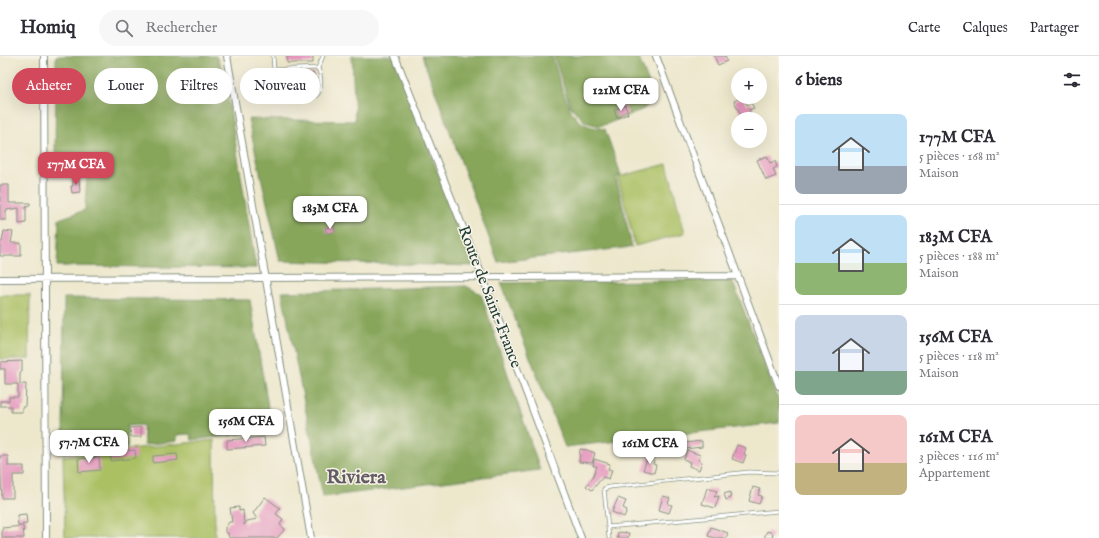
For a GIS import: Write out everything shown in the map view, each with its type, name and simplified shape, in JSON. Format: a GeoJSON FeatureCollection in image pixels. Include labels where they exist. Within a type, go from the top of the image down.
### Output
{"type":"FeatureCollection","features":[{"type":"Feature","properties":{"kind":"street"},"geometry":{"type":"LineString","coordinates":[[44,56],[46,538]]}},
{"type":"Feature","properties":{"kind":"street"},"geometry":{"type":"LineString","coordinates":[[227,56],[311,538]]}},
{"type":"Feature","properties":{"kind":"street","name":"Route de Saint-France"},"geometry":{"type":"LineString","coordinates":[[395,56],[483,278],[581,538]]}},
{"type":"Feature","properties":{"kind":"street"},"geometry":{"type":"LineString","coordinates":[[656,56],[779,386]]}},
{"type":"Feature","properties":{"kind":"street"},"geometry":{"type":"LineString","coordinates":[[0,279],[737,276]]}},
{"type":"Feature","properties":{"kind":"lane"},"geometry":{"type":"LineString","coordinates":[[273,56],[274,68]]}},
{"type":"Feature","properties":{"kind":"lane"},"geometry":{"type":"LineString","coordinates":[[318,68],[323,56]]}},
{"type":"Feature","properties":{"kind":"lane"},"geometry":{"type":"LineString","coordinates":[[320,73],[320,88]]}},
{"type":"Feature","properties":{"kind":"lane"},"geometry":{"type":"LineString","coordinates":[[609,538],[604,489],[610,487],[749,472],[779,473]]}},
{"type":"Feature","properties":{"kind":"lane"},"geometry":{"type":"LineString","coordinates":[[608,527],[779,511]]}},
{"type":"Feature","properties":{"kind":"green space"},"geometry":{"type":"Polygon","coordinates":[[[56,56],[216,56],[222,68],[166,68],[166,104],[229,104],[256,268],[57,266],[59,219],[85,210],[87,172],[55,160],[56,104],[86,104],[86,68],[56,68],[56,56]]]}},
{"type":"Feature","properties":{"kind":"green space"},"geometry":{"type":"Polygon","coordinates":[[[352,56],[394,56],[473,266],[280,261],[248,119],[355,121],[352,56]]]}},
{"type":"Feature","properties":{"kind":"green space"},"geometry":{"type":"Polygon","coordinates":[[[422,56],[552,56],[567,102],[576,117],[586,125],[605,129],[621,175],[616,177],[632,247],[498,262],[422,56]]]}},
{"type":"Feature","properties":{"kind":"green space"},"geometry":{"type":"Polygon","coordinates":[[[554,56],[638,56],[655,98],[644,109],[607,124],[599,126],[585,122],[570,106],[554,56]]]}},
{"type":"Feature","properties":{"kind":"green space"},"geometry":{"type":"Polygon","coordinates":[[[667,164],[685,233],[635,246],[618,177],[667,164]]]}},
{"type":"Feature","properties":{"kind":"green space"},"geometry":{"type":"Polygon","coordinates":[[[732,280],[779,401],[779,423],[565,447],[501,283],[732,280]]]}},
{"type":"Feature","properties":{"kind":"green space"},"geometry":{"type":"Polygon","coordinates":[[[466,286],[481,294],[540,470],[323,497],[282,292],[466,286]]]}},
{"type":"Feature","properties":{"kind":"green space"},"geometry":{"type":"Polygon","coordinates":[[[0,295],[30,295],[29,359],[0,359],[0,295]]]}},
{"type":"Feature","properties":{"kind":"green space"},"geometry":{"type":"Polygon","coordinates":[[[64,298],[250,300],[272,430],[192,440],[190,434],[177,435],[177,441],[144,445],[143,425],[127,426],[127,447],[63,452],[64,298]]]}},
{"type":"Feature","properties":{"kind":"green space"},"geometry":{"type":"Polygon","coordinates":[[[214,440],[215,538],[65,538],[63,456],[214,440]]]}},
{"type":"Feature","properties":{"kind":"building"},"geometry":{"type":"Polygon","coordinates":[[[287,56],[313,56],[313,63],[287,63],[287,56]]]}},
{"type":"Feature","properties":{"kind":"building"},"geometry":{"type":"Polygon","coordinates":[[[714,56],[725,56],[727,61],[718,65],[714,56]]]}},
{"type":"Feature","properties":{"kind":"building"},"geometry":{"type":"Polygon","coordinates":[[[736,104],[752,104],[754,108],[749,110],[750,112],[740,112],[736,104]]]}},
{"type":"Feature","properties":{"kind":"building"},"geometry":{"type":"Polygon","coordinates":[[[625,105],[628,114],[617,118],[614,110],[625,105]]]}},
{"type":"Feature","properties":{"kind":"building"},"geometry":{"type":"Polygon","coordinates":[[[767,156],[770,163],[775,161],[777,167],[773,169],[776,176],[766,180],[757,160],[767,156]]]}},
{"type":"Feature","properties":{"kind":"building"},"geometry":{"type":"Polygon","coordinates":[[[73,179],[79,179],[80,192],[72,193],[71,186],[73,186],[73,179]]]}},
{"type":"Feature","properties":{"kind":"building"},"geometry":{"type":"Polygon","coordinates":[[[0,185],[9,185],[9,203],[30,203],[30,206],[26,207],[26,223],[19,224],[19,208],[6,210],[6,220],[0,220],[0,185]]]}},
{"type":"Feature","properties":{"kind":"building"},"geometry":{"type":"Polygon","coordinates":[[[334,226],[335,232],[327,234],[325,228],[334,226]]]}},
{"type":"Feature","properties":{"kind":"building"},"geometry":{"type":"Polygon","coordinates":[[[4,231],[13,232],[11,243],[21,243],[21,256],[0,256],[0,242],[2,242],[4,231]]]}},
{"type":"Feature","properties":{"kind":"building"},"geometry":{"type":"Polygon","coordinates":[[[22,361],[20,384],[26,384],[25,407],[22,407],[22,412],[11,412],[11,406],[0,406],[0,401],[9,401],[9,397],[18,397],[18,384],[5,384],[5,369],[0,369],[0,362],[22,361]]]}},
{"type":"Feature","properties":{"kind":"building"},"geometry":{"type":"Polygon","coordinates":[[[141,427],[141,437],[131,437],[130,428],[141,427]]]}},
{"type":"Feature","properties":{"kind":"building"},"geometry":{"type":"Polygon","coordinates":[[[264,437],[265,446],[227,449],[227,440],[264,437]]]}},
{"type":"Feature","properties":{"kind":"building"},"geometry":{"type":"Polygon","coordinates":[[[702,441],[702,447],[659,452],[658,446],[702,441]]]}},
{"type":"Feature","properties":{"kind":"building"},"geometry":{"type":"Polygon","coordinates":[[[737,445],[746,448],[744,454],[746,455],[743,463],[732,459],[737,445]]]}},
{"type":"Feature","properties":{"kind":"building"},"geometry":{"type":"Polygon","coordinates":[[[580,449],[595,453],[592,463],[579,462],[580,449]]]}},
{"type":"Feature","properties":{"kind":"building"},"geometry":{"type":"Polygon","coordinates":[[[135,450],[136,458],[111,461],[110,452],[135,450]]]}},
{"type":"Feature","properties":{"kind":"building"},"geometry":{"type":"Polygon","coordinates":[[[687,450],[700,455],[698,460],[702,462],[699,470],[689,466],[690,462],[684,460],[687,450]]]}},
{"type":"Feature","properties":{"kind":"building"},"geometry":{"type":"Polygon","coordinates":[[[177,454],[178,460],[153,463],[153,456],[177,454]]]}},
{"type":"Feature","properties":{"kind":"building"},"geometry":{"type":"Polygon","coordinates":[[[0,456],[8,456],[8,466],[24,466],[24,475],[13,475],[13,498],[2,498],[0,456]]]}},
{"type":"Feature","properties":{"kind":"building"},"geometry":{"type":"Polygon","coordinates":[[[648,456],[655,458],[653,464],[656,465],[654,473],[643,470],[648,456]]]}},
{"type":"Feature","properties":{"kind":"building"},"geometry":{"type":"Polygon","coordinates":[[[99,457],[100,470],[79,472],[78,459],[99,457]]]}},
{"type":"Feature","properties":{"kind":"building"},"geometry":{"type":"Polygon","coordinates":[[[594,459],[610,464],[608,469],[612,470],[609,479],[603,477],[592,490],[586,486],[593,477],[597,466],[593,466],[594,459]]]}},
{"type":"Feature","properties":{"kind":"building"},"geometry":{"type":"Polygon","coordinates":[[[753,487],[760,489],[758,495],[762,496],[759,504],[749,501],[753,487]]]}},
{"type":"Feature","properties":{"kind":"building"},"geometry":{"type":"Polygon","coordinates":[[[707,488],[717,491],[714,497],[719,496],[715,508],[702,504],[707,488]]]}},
{"type":"Feature","properties":{"kind":"building"},"geometry":{"type":"Polygon","coordinates":[[[730,492],[731,498],[726,500],[724,494],[730,492]]]}},
{"type":"Feature","properties":{"kind":"building"},"geometry":{"type":"Polygon","coordinates":[[[663,496],[670,498],[668,504],[672,505],[669,513],[659,510],[663,496]]]}},
{"type":"Feature","properties":{"kind":"building"},"geometry":{"type":"Polygon","coordinates":[[[265,497],[280,508],[276,514],[283,519],[280,525],[285,529],[277,538],[229,538],[228,533],[225,532],[225,528],[229,522],[232,522],[230,508],[239,507],[239,511],[243,510],[244,525],[247,521],[257,519],[253,513],[265,497]]]}},
{"type":"Feature","properties":{"kind":"building"},"geometry":{"type":"Polygon","coordinates":[[[618,498],[626,501],[623,508],[627,510],[624,517],[612,512],[618,498]]]}},
{"type":"Feature","properties":{"kind":"building"},"geometry":{"type":"Polygon","coordinates":[[[26,514],[27,524],[18,525],[17,515],[26,514]]]}},
{"type":"Feature","properties":{"kind":"building"},"geometry":{"type":"Polygon","coordinates":[[[23,526],[24,538],[2,538],[2,528],[23,526]]]}},
{"type":"Feature","properties":{"kind":"building"},"geometry":{"type":"Polygon","coordinates":[[[711,527],[728,533],[726,538],[715,538],[708,536],[711,527]]]}},
{"type":"Feature","properties":{"kind":"building"},"geometry":{"type":"Polygon","coordinates":[[[767,531],[773,533],[772,538],[764,538],[767,531]]]}},
{"type":"Feature","properties":{"kind":"building"},"geometry":{"type":"Polygon","coordinates":[[[618,532],[629,533],[628,538],[617,538],[618,532]]]}},
{"type":"Feature","properties":{"kind":"district","name":"Riviera"},"geometry":{"type":"Point","coordinates":[356,477]}}]}
